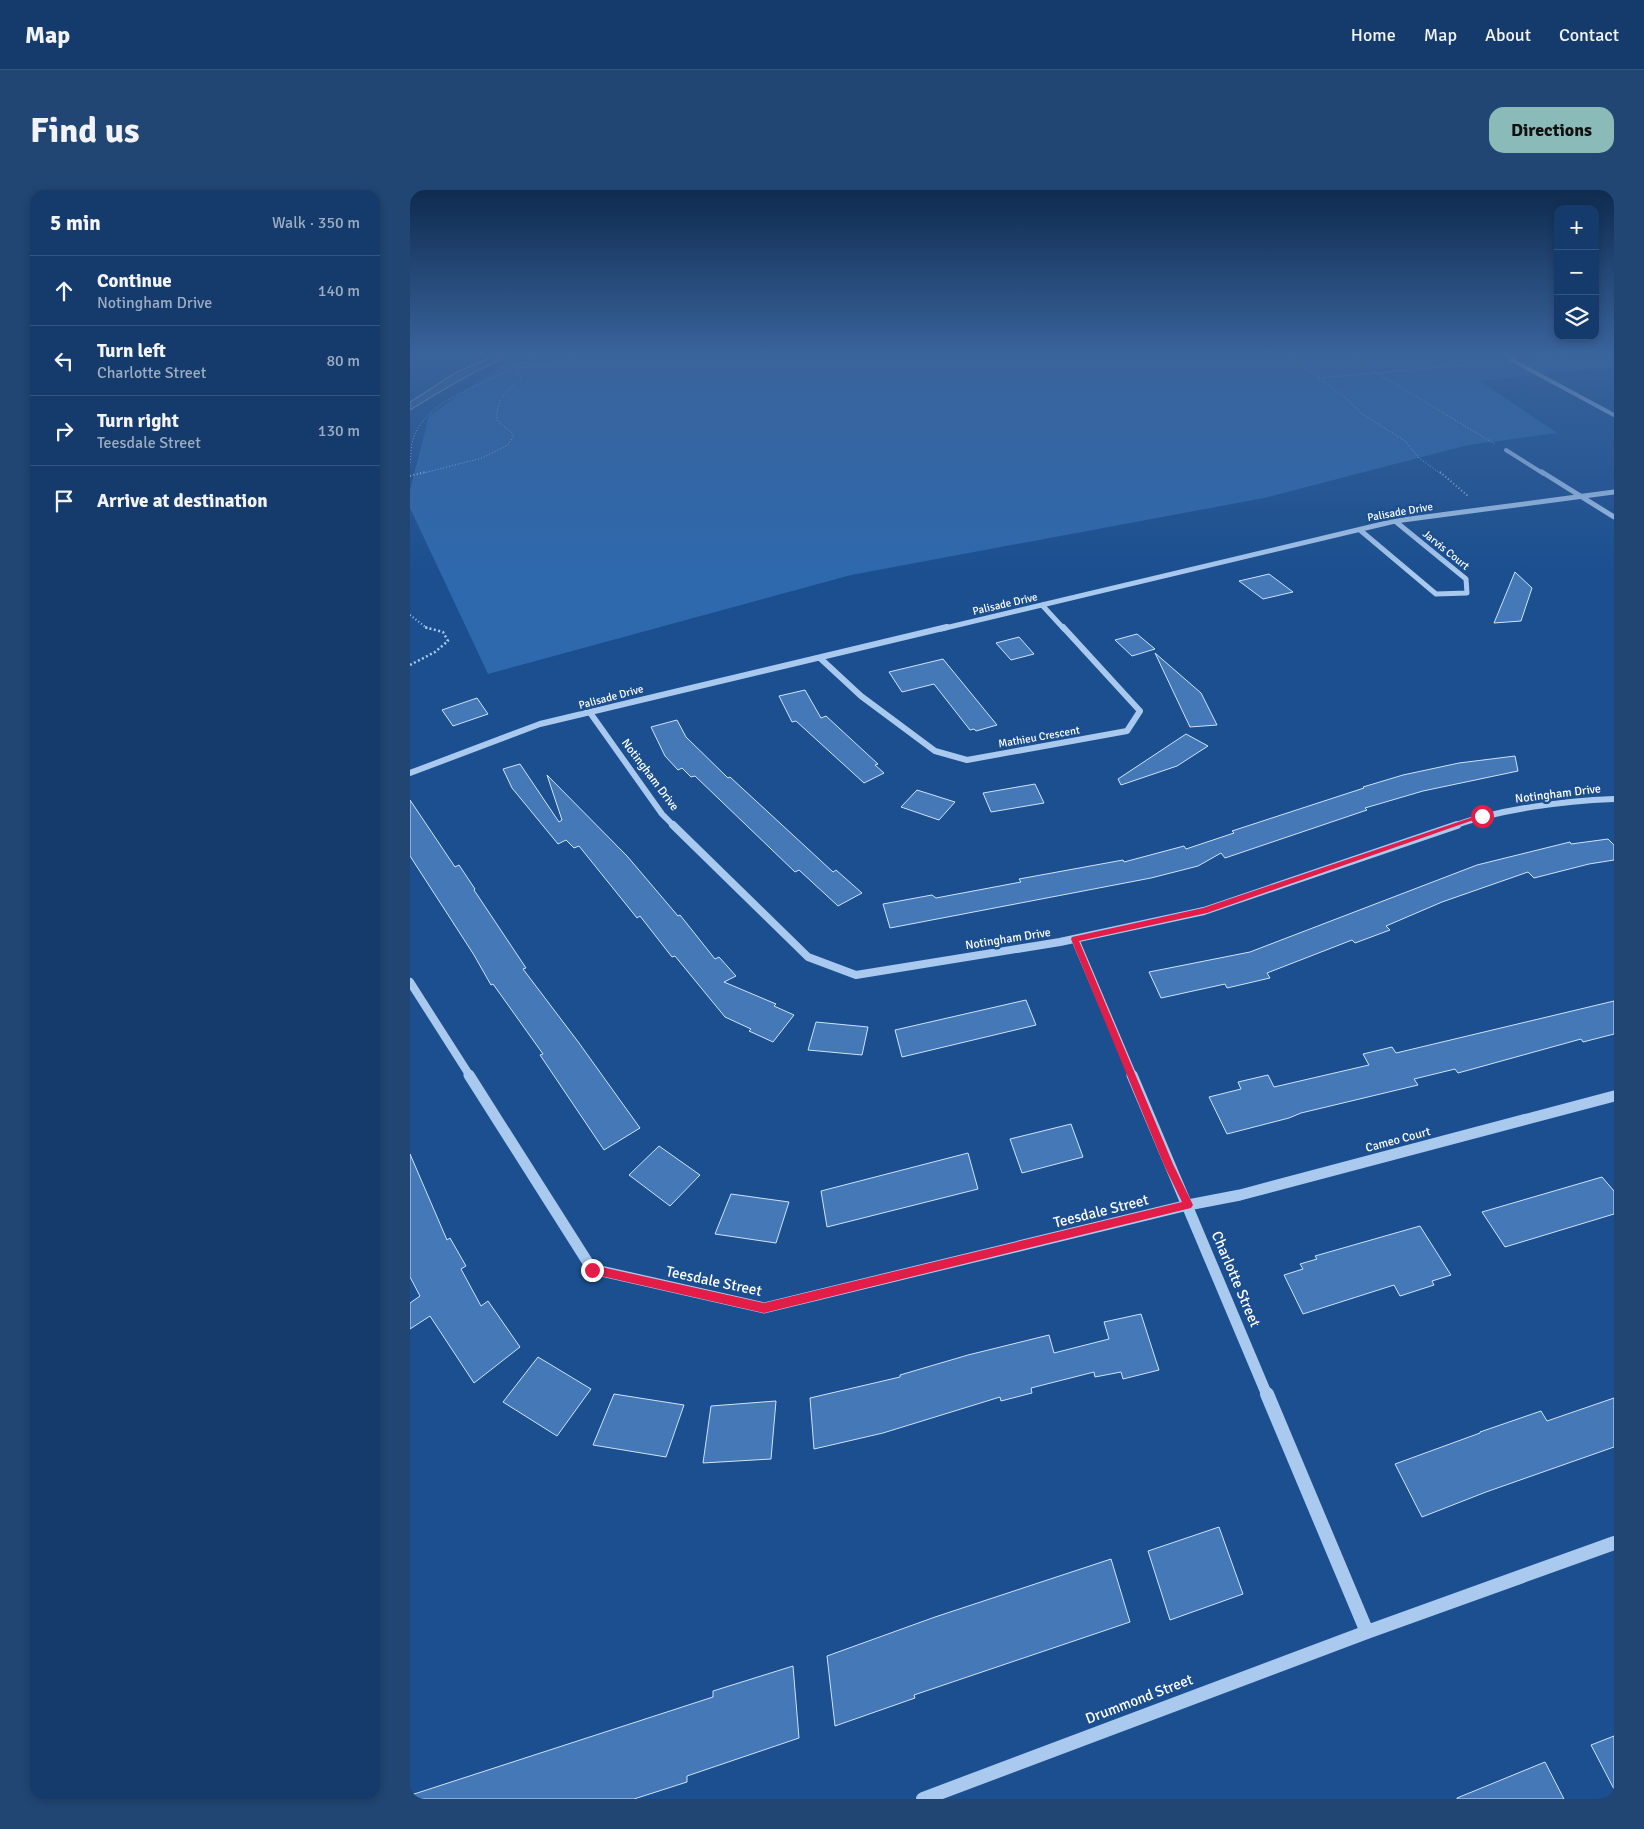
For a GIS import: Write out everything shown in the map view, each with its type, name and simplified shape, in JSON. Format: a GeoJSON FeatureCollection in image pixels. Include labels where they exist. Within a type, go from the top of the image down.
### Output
{"type":"FeatureCollection","features":[{"type":"Feature","properties":{"kind":"street"},"geometry":{"type":"LineString","coordinates":[[1506,450],[1614,517]]}},
{"type":"Feature","properties":{"kind":"street","name":"Palisade Drive"},"geometry":{"type":"LineString","coordinates":[[410,774],[540,724],[591,714],[663,694],[1395,521],[1614,492]]}},
{"type":"Feature","properties":{"kind":"street","name":"Jarvis Court"},"geometry":{"type":"LineString","coordinates":[[1360,530],[1436,594],[1467,593],[1466,579],[1395,521]]}},
{"type":"Feature","properties":{"kind":"street","name":"Mathieu Crescent"},"geometry":{"type":"LineString","coordinates":[[820,658],[861,696],[935,751],[967,760],[1127,731],[1140,712],[1042,605]]}},
{"type":"Feature","properties":{"kind":"street","name":"Notingham Drive"},"geometry":{"type":"LineString","coordinates":[[591,714],[662,814],[808,957],[856,975],[1075,939],[1204,911],[1482,816],[1590,800],[1614,799]]}},
{"type":"Feature","properties":{"kind":"street","name":"Charlotte Street"},"geometry":{"type":"LineString","coordinates":[[1075,939],[1367,1632]]}},
{"type":"Feature","properties":{"kind":"street","name":"Teesdale Street"},"geometry":{"type":"LineString","coordinates":[[410,982],[592,1270],[764,1308],[1188,1205]]}},
{"type":"Feature","properties":{"kind":"street","name":"Cameo Court"},"geometry":{"type":"LineString","coordinates":[[1188,1205],[1240,1196],[1614,1096]]}},
{"type":"Feature","properties":{"kind":"street","name":"Drummond Street"},"geometry":{"type":"LineString","coordinates":[[924,1799],[1367,1632],[1614,1543]]}},
{"type":"Feature","properties":{"kind":"path"},"geometry":{"type":"LineString","coordinates":[[410,463],[412,442],[420,426]]}},
{"type":"Feature","properties":{"kind":"path"},"geometry":{"type":"LineString","coordinates":[[410,476],[482,458],[508,445],[514,435],[503,426]]}},
{"type":"Feature","properties":{"kind":"path"},"geometry":{"type":"LineString","coordinates":[[1381,426],[1405,441],[1419,458],[1452,481],[1482,509]]}},
{"type":"Feature","properties":{"kind":"path"},"geometry":{"type":"LineString","coordinates":[[1466,426],[1506,450]]}},
{"type":"Feature","properties":{"kind":"path"},"geometry":{"type":"LineString","coordinates":[[410,615],[425,628],[443,632],[448,641],[435,652],[410,665]]}},
{"type":"Feature","properties":{"kind":"shaded area"},"geometry":{"type":"Polygon","coordinates":[[[426,426],[1547,426],[1557,433],[1468,445],[1264,498],[851,575],[488,674],[410,508],[410,490],[426,426]]]}},
{"type":"Feature","properties":{"kind":"building"},"geometry":{"type":"Polygon","coordinates":[[[1515,572],[1532,588],[1521,621],[1494,623],[1515,572]]]}},
{"type":"Feature","properties":{"kind":"building"},"geometry":{"type":"Polygon","coordinates":[[[1269,574],[1293,592],[1263,599],[1239,581],[1269,574]]]}},
{"type":"Feature","properties":{"kind":"building"},"geometry":{"type":"Polygon","coordinates":[[[1137,634],[1155,649],[1132,656],[1115,640],[1137,634]]]}},
{"type":"Feature","properties":{"kind":"building"},"geometry":{"type":"Polygon","coordinates":[[[1019,637],[1034,654],[1011,660],[996,643],[1019,637]]]}},
{"type":"Feature","properties":{"kind":"building"},"geometry":{"type":"Polygon","coordinates":[[[1155,653],[1201,693],[1217,725],[1190,727],[1155,653]]]}},
{"type":"Feature","properties":{"kind":"building"},"geometry":{"type":"Polygon","coordinates":[[[943,659],[997,725],[976,731],[974,729],[970,730],[934,684],[902,692],[889,672],[943,659]]]}},
{"type":"Feature","properties":{"kind":"building"},"geometry":{"type":"Polygon","coordinates":[[[805,690],[821,718],[826,716],[878,764],[875,765],[884,773],[864,783],[796,721],[792,722],[779,696],[805,690]]]}},
{"type":"Feature","properties":{"kind":"building"},"geometry":{"type":"Polygon","coordinates":[[[477,698],[488,714],[453,726],[442,710],[477,698]]]}},
{"type":"Feature","properties":{"kind":"building"},"geometry":{"type":"Polygon","coordinates":[[[677,720],[686,737],[728,778],[730,777],[833,872],[836,870],[862,893],[838,906],[799,870],[795,872],[695,776],[691,777],[682,768],[678,770],[665,756],[651,727],[677,720]]]}},
{"type":"Feature","properties":{"kind":"building"},"geometry":{"type":"Polygon","coordinates":[[[1186,734],[1208,746],[1177,766],[1121,785],[1118,779],[1186,734]]]}},
{"type":"Feature","properties":{"kind":"building"},"geometry":{"type":"Polygon","coordinates":[[[1515,756],[1518,771],[1423,791],[1365,808],[1367,810],[1225,858],[1221,853],[1198,866],[1151,878],[890,928],[883,904],[932,895],[936,898],[1021,882],[1019,879],[1123,860],[1124,862],[1184,846],[1186,849],[1234,833],[1232,831],[1403,775],[1459,763],[1515,756]]]}},
{"type":"Feature","properties":{"kind":"building"},"geometry":{"type":"Polygon","coordinates":[[[520,764],[559,822],[562,820],[547,775],[627,856],[678,916],[680,915],[715,959],[719,957],[736,976],[724,982],[776,1004],[774,1006],[794,1015],[773,1042],[725,1017],[675,956],[672,957],[640,916],[637,918],[579,846],[574,848],[566,840],[558,844],[512,788],[503,769],[520,764]]]}},
{"type":"Feature","properties":{"kind":"building"},"geometry":{"type":"Polygon","coordinates":[[[1035,784],[1044,803],[991,812],[983,793],[1035,784]]]}},
{"type":"Feature","properties":{"kind":"building"},"geometry":{"type":"Polygon","coordinates":[[[917,790],[955,802],[939,820],[901,807],[917,790]]]}},
{"type":"Feature","properties":{"kind":"building"},"geometry":{"type":"Polygon","coordinates":[[[410,800],[455,867],[459,865],[526,968],[523,969],[640,1128],[604,1150],[540,1055],[543,1054],[493,984],[491,985],[474,955],[410,856],[410,800]]]}},
{"type":"Feature","properties":{"kind":"building"},"geometry":{"type":"Polygon","coordinates":[[[1608,839],[1614,845],[1614,860],[1589,864],[1534,878],[1528,872],[1442,902],[1386,926],[1390,930],[1355,943],[1352,940],[1267,973],[1270,978],[1227,988],[1225,984],[1161,998],[1149,972],[1250,952],[1477,865],[1570,842],[1571,844],[1608,839]]]}},
{"type":"Feature","properties":{"kind":"building"},"geometry":{"type":"Polygon","coordinates":[[[1026,1000],[1036,1025],[902,1057],[895,1030],[1026,1000]]]}},
{"type":"Feature","properties":{"kind":"building"},"geometry":{"type":"Polygon","coordinates":[[[1614,1001],[1614,1034],[1583,1042],[1581,1039],[1458,1073],[1455,1069],[1414,1079],[1418,1085],[1301,1113],[1289,1118],[1227,1134],[1209,1097],[1241,1089],[1238,1082],[1268,1075],[1274,1087],[1369,1065],[1363,1054],[1392,1047],[1396,1053],[1614,1001]]]}},
{"type":"Feature","properties":{"kind":"building"},"geometry":{"type":"Polygon","coordinates":[[[816,1022],[868,1027],[862,1055],[808,1050],[816,1022]]]}},
{"type":"Feature","properties":{"kind":"building"},"geometry":{"type":"Polygon","coordinates":[[[1071,1124],[1083,1157],[1022,1173],[1010,1139],[1071,1124]]]}},
{"type":"Feature","properties":{"kind":"building"},"geometry":{"type":"Polygon","coordinates":[[[659,1146],[700,1175],[670,1206],[629,1175],[659,1146]]]}},
{"type":"Feature","properties":{"kind":"building"},"geometry":{"type":"Polygon","coordinates":[[[968,1153],[978,1189],[827,1227],[821,1191],[968,1153]]]}},
{"type":"Feature","properties":{"kind":"building"},"geometry":{"type":"Polygon","coordinates":[[[410,1154],[447,1240],[450,1238],[466,1266],[461,1269],[481,1306],[488,1301],[520,1347],[474,1383],[430,1316],[410,1329],[410,1303],[420,1296],[410,1277],[410,1154]]]}},
{"type":"Feature","properties":{"kind":"building"},"geometry":{"type":"Polygon","coordinates":[[[1602,1177],[1614,1191],[1614,1214],[1505,1247],[1482,1212],[1602,1177]]]}},
{"type":"Feature","properties":{"kind":"building"},"geometry":{"type":"Polygon","coordinates":[[[731,1194],[789,1202],[776,1243],[715,1234],[731,1194]]]}},
{"type":"Feature","properties":{"kind":"building"},"geometry":{"type":"Polygon","coordinates":[[[1420,1226],[1451,1275],[1432,1281],[1434,1285],[1400,1296],[1394,1285],[1303,1314],[1284,1275],[1303,1269],[1300,1264],[1317,1259],[1315,1256],[1420,1226]]]}},
{"type":"Feature","properties":{"kind":"building"},"geometry":{"type":"Polygon","coordinates":[[[1141,1314],[1159,1370],[1123,1379],[1121,1372],[1095,1377],[1094,1372],[1031,1388],[1032,1393],[1001,1401],[1000,1397],[883,1433],[814,1449],[810,1398],[900,1377],[900,1375],[968,1355],[1049,1335],[1054,1353],[1109,1339],[1104,1322],[1141,1314]]]}},
{"type":"Feature","properties":{"kind":"building"},"geometry":{"type":"Polygon","coordinates":[[[538,1357],[591,1389],[557,1436],[503,1402],[538,1357]]]}},
{"type":"Feature","properties":{"kind":"building"},"geometry":{"type":"Polygon","coordinates":[[[614,1394],[684,1405],[666,1457],[593,1445],[614,1394]]]}},
{"type":"Feature","properties":{"kind":"building"},"geometry":{"type":"Polygon","coordinates":[[[1614,1398],[1614,1447],[1486,1492],[1422,1517],[1395,1464],[1541,1411],[1547,1421],[1614,1398]]]}},
{"type":"Feature","properties":{"kind":"building"},"geometry":{"type":"Polygon","coordinates":[[[776,1401],[771,1459],[703,1463],[711,1406],[776,1401]]]}},
{"type":"Feature","properties":{"kind":"building"},"geometry":{"type":"Polygon","coordinates":[[[1219,1527],[1243,1594],[1170,1620],[1148,1551],[1219,1527]]]}},
{"type":"Feature","properties":{"kind":"building"},"geometry":{"type":"Polygon","coordinates":[[[1111,1559],[1130,1622],[914,1695],[915,1698],[835,1726],[827,1656],[935,1617],[1111,1559]]]}},
{"type":"Feature","properties":{"kind":"building"},"geometry":{"type":"Polygon","coordinates":[[[793,1666],[799,1738],[687,1776],[687,1782],[634,1799],[411,1799],[411,1795],[713,1697],[713,1691],[793,1666]]]}},
{"type":"Feature","properties":{"kind":"building"},"geometry":{"type":"Polygon","coordinates":[[[1614,1736],[1614,1789],[1591,1745],[1614,1736]]]}},
{"type":"Feature","properties":{"kind":"building"},"geometry":{"type":"Polygon","coordinates":[[[1545,1762],[1564,1799],[1457,1799],[1457,1798],[1545,1762]]]}},
{"type":"Feature","properties":{"kind":"route"},"geometry":{"type":"LineString","coordinates":[[592,1270],[764,1308],[1188,1205],[1169,1165],[1075,939],[1204,911],[1482,816]]}}]}
